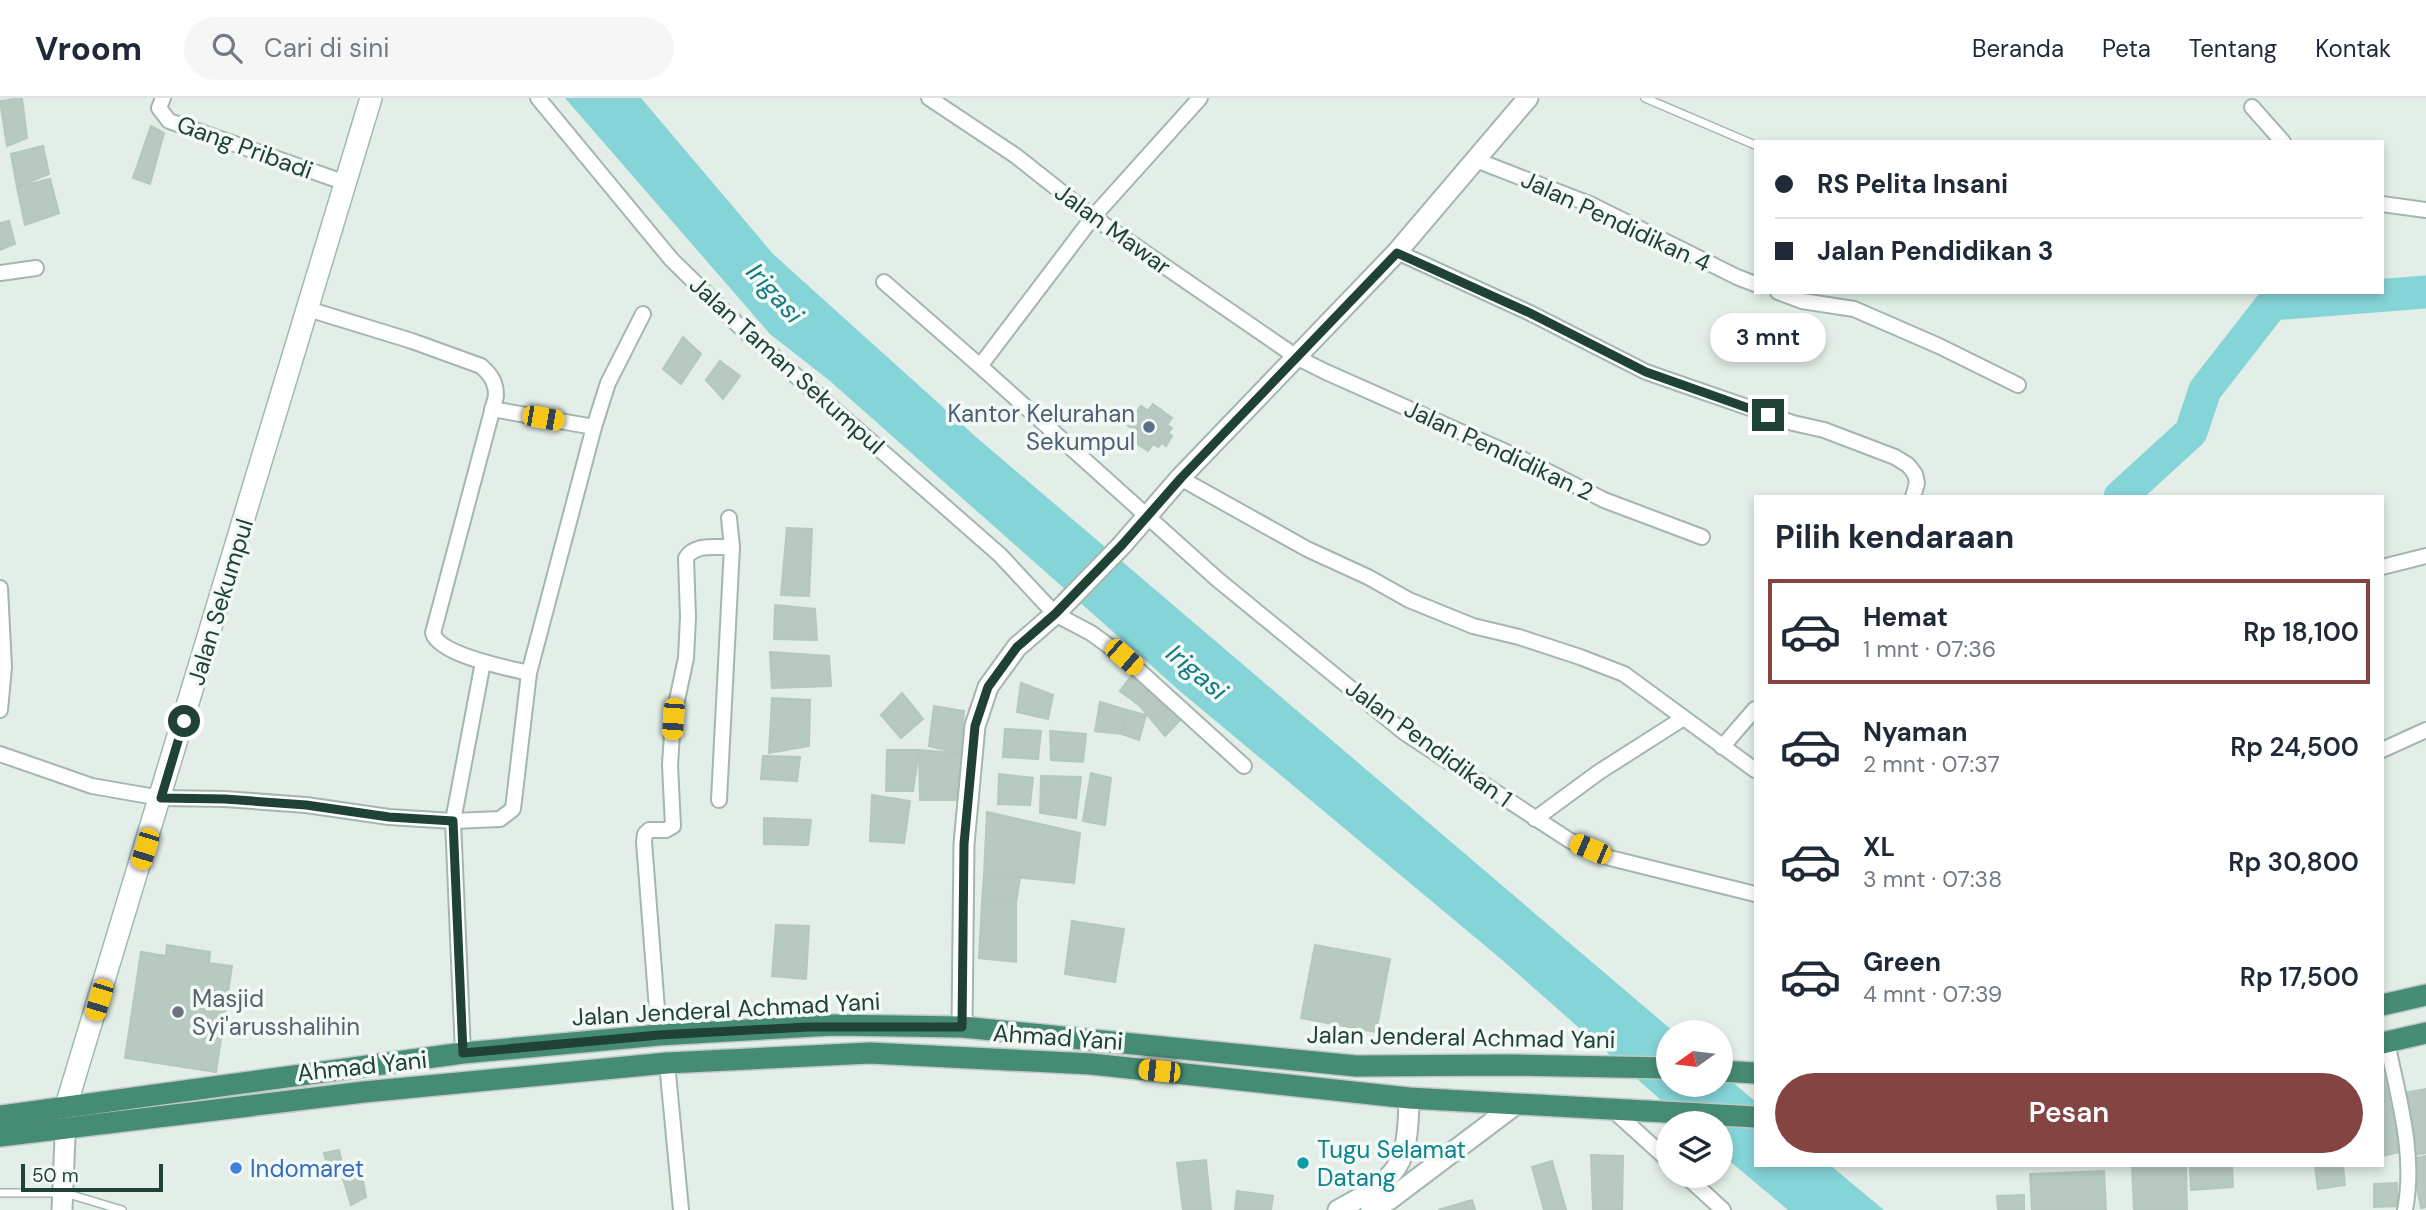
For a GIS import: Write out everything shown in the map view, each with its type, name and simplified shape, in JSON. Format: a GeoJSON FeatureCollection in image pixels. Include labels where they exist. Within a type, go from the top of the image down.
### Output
{"type":"FeatureCollection","features":[{"type":"Feature","properties":{"kind":"highway"},"geometry":{"type":"LineString","coordinates":[[2384,1004],[2426,995]]}},
{"type":"Feature","properties":{"kind":"highway","name":"Jalan Jenderal Achmad Yani"},"geometry":{"type":"LineString","coordinates":[[0,1115],[67,1116],[463,1053],[659,1035],[833,1025],[962,1027],[1356,1066],[1656,1068]]}},
{"type":"Feature","properties":{"kind":"highway"},"geometry":{"type":"LineString","coordinates":[[2384,1043],[2426,1033]]}},
{"type":"Feature","properties":{"kind":"highway"},"geometry":{"type":"LineString","coordinates":[[1159,1071],[1162,1047]]}},
{"type":"Feature","properties":{"kind":"highway","name":"Ahmad Yani"},"geometry":{"type":"LineString","coordinates":[[0,1136],[67,1116],[364,1092],[667,1063],[870,1053],[1091,1064],[1409,1098],[1652,1113],[1754,1116]]}},
{"type":"Feature","properties":{"kind":"highway"},"geometry":{"type":"LineString","coordinates":[[1210,1077],[1216,1053]]}},
{"type":"Feature","properties":{"kind":"highway"},"geometry":{"type":"LineString","coordinates":[[1733,1072],[1754,1073]]}},
{"type":"Feature","properties":{"kind":"main road","name":"Jalan Sekumpul"},"geometry":{"type":"LineString","coordinates":[[67,1116],[371,98]]}},
{"type":"Feature","properties":{"kind":"street","name":"Gang Pribadi"},"geometry":{"type":"LineString","coordinates":[[163,98],[159,108],[169,121],[346,183]]}},
{"type":"Feature","properties":{"kind":"street","name":"Jalan Taman Sekumpul"},"geometry":{"type":"LineString","coordinates":[[538,98],[671,259],[738,325],[1061,608],[1124,657],[1244,766]]}},
{"type":"Feature","properties":{"kind":"street","name":"Jalan Mawar"},"geometry":{"type":"LineString","coordinates":[[929,98],[1016,156],[1093,217],[1298,358]]}},
{"type":"Feature","properties":{"kind":"street"},"geometry":{"type":"LineString","coordinates":[[981,366],[1093,217],[1200,98]]}},
{"type":"Feature","properties":{"kind":"street"},"geometry":{"type":"LineString","coordinates":[[962,1027],[964,844],[975,726],[988,687],[1017,647],[1061,608],[1122,545],[1145,516],[1397,253],[1528,98]]}},
{"type":"Feature","properties":{"kind":"street"},"geometry":{"type":"LineString","coordinates":[[2252,107],[2281,140]]}},
{"type":"Feature","properties":{"kind":"street","name":"Jalan Pendidikan 4"},"geometry":{"type":"LineString","coordinates":[[1476,160],[1592,205],[1754,284]]}},
{"type":"Feature","properties":{"kind":"street"},"geometry":{"type":"LineString","coordinates":[[2384,204],[2426,211]]}},
{"type":"Feature","properties":{"kind":"street"},"geometry":{"type":"LineString","coordinates":[[1397,253],[1530,313],[1646,372],[1793,423],[1824,430],[1895,457],[1914,474],[1917,483],[1914,495]]}},
{"type":"Feature","properties":{"kind":"street"},"geometry":{"type":"LineString","coordinates":[[0,274],[36,268]]}},
{"type":"Feature","properties":{"kind":"street","name":"Jalan Pendidikan 1"},"geometry":{"type":"LineString","coordinates":[[884,282],[1217,579],[1405,733],[1569,840],[1611,858],[1754,894]]}},
{"type":"Feature","properties":{"kind":"street"},"geometry":{"type":"LineString","coordinates":[[1783,294],[1802,301],[1854,309],[2018,384]]}},
{"type":"Feature","properties":{"kind":"street"},"geometry":{"type":"LineString","coordinates":[[308,309],[412,341],[481,366],[490,374],[496,385],[492,409],[433,626],[434,638],[439,644],[483,662],[529,674]]}},
{"type":"Feature","properties":{"kind":"street"},"geometry":{"type":"LineString","coordinates":[[0,754],[92,786],[161,798],[306,805],[389,817],[453,821],[500,819],[513,809],[529,674],[594,427],[608,383],[643,314]]}},
{"type":"Feature","properties":{"kind":"street","name":"Jalan Pendidikan 2"},"geometry":{"type":"LineString","coordinates":[[1298,358],[1533,464],[1604,500],[1702,537]]}},
{"type":"Feature","properties":{"kind":"street"},"geometry":{"type":"LineString","coordinates":[[492,409],[594,427]]}},
{"type":"Feature","properties":{"kind":"street"},"geometry":{"type":"LineString","coordinates":[[1181,478],[1307,549],[1368,577],[1409,600],[1474,626],[1543,645],[1624,674],[1754,769]]}},
{"type":"Feature","properties":{"kind":"street"},"geometry":{"type":"LineString","coordinates":[[719,800],[732,547],[729,518]]}},
{"type":"Feature","properties":{"kind":"street"},"geometry":{"type":"LineString","coordinates":[[659,1035],[644,842],[645,834],[649,830],[666,830],[673,826],[670,765],[673,719],[686,658],[686,558],[690,551],[698,548],[732,547]]}},
{"type":"Feature","properties":{"kind":"street"},"geometry":{"type":"LineString","coordinates":[[2384,566],[2426,556]]}},
{"type":"Feature","properties":{"kind":"street"},"geometry":{"type":"LineString","coordinates":[[0,588],[4,667],[0,710]]}},
{"type":"Feature","properties":{"kind":"street"},"geometry":{"type":"LineString","coordinates":[[463,1053],[453,821],[483,662]]}},
{"type":"Feature","properties":{"kind":"street"},"geometry":{"type":"LineString","coordinates":[[1723,747],[1754,710]]}},
{"type":"Feature","properties":{"kind":"street"},"geometry":{"type":"LineString","coordinates":[[1535,819],[1599,772],[1682,719]]}},
{"type":"Feature","properties":{"kind":"street"},"geometry":{"type":"LineString","coordinates":[[2384,749],[2426,730]]}},
{"type":"Feature","properties":{"kind":"street"},"geometry":{"type":"LineString","coordinates":[[2384,1043],[2408,1145],[2408,1196],[2405,1210]]}},
{"type":"Feature","properties":{"kind":"street"},"geometry":{"type":"LineString","coordinates":[[667,1063],[681,1210]]}},
{"type":"Feature","properties":{"kind":"street"},"geometry":{"type":"LineString","coordinates":[[1338,1210],[1371,1192],[1392,1174],[1403,1158],[1408,1134],[1409,1098]]}},
{"type":"Feature","properties":{"kind":"street"},"geometry":{"type":"LineString","coordinates":[[1371,1210],[1390,1205],[1515,1105]]}},
{"type":"Feature","properties":{"kind":"street"},"geometry":{"type":"LineString","coordinates":[[1614,1111],[1656,1149]]}},
{"type":"Feature","properties":{"kind":"street"},"geometry":{"type":"LineString","coordinates":[[63,1202],[67,1116]]}},
{"type":"Feature","properties":{"kind":"street"},"geometry":{"type":"LineString","coordinates":[[1699,1188],[1723,1210]]}},
{"type":"Feature","properties":{"kind":"lane"},"geometry":{"type":"LineString","coordinates":[[1645,98],[1754,145]]}},
{"type":"Feature","properties":{"kind":"lane"},"geometry":{"type":"LineString","coordinates":[[0,1193],[122,1210]]}},
{"type":"Feature","properties":{"kind":"water","name":"Irigasi"},"geometry":{"type":"Polygon","coordinates":[[[565,98],[641,98],[773,254],[976,437],[1660,1020],[1656,1020],[1656,1096],[1501,959],[1181,692],[830,381],[770,334],[565,98]]]}},
{"type":"Feature","properties":{"kind":"water"},"geometry":{"type":"Polygon","coordinates":[[[1733,1083],[1754,1100],[1754,1167],[1832,1167],[1884,1210],[1788,1210],[1733,1164],[1733,1111],[1673,1111],[1658,1097],[1733,1097],[1733,1083]]]}},
{"type":"Feature","properties":{"kind":"building"},"geometry":{"type":"Polygon","coordinates":[[[22,98],[27,138],[7,146],[0,101],[22,98]]]}},
{"type":"Feature","properties":{"kind":"building"},"geometry":{"type":"Polygon","coordinates":[[[151,126],[164,133],[150,184],[133,178],[151,126]]]}},
{"type":"Feature","properties":{"kind":"building"},"geometry":{"type":"Polygon","coordinates":[[[43,146],[49,174],[17,187],[11,154],[43,146]]]}},
{"type":"Feature","properties":{"kind":"building"},"geometry":{"type":"Polygon","coordinates":[[[50,179],[59,213],[25,225],[17,187],[50,179]]]}},
{"type":"Feature","properties":{"kind":"building"},"geometry":{"type":"Polygon","coordinates":[[[9,221],[15,244],[0,250],[0,223],[9,221]]]}},
{"type":"Feature","properties":{"kind":"building"},"geometry":{"type":"Polygon","coordinates":[[[683,337],[701,354],[681,384],[663,369],[683,337]]]}},
{"type":"Feature","properties":{"kind":"building"},"geometry":{"type":"Polygon","coordinates":[[[720,361],[740,376],[723,399],[706,380],[720,361]]]}},
{"type":"Feature","properties":{"kind":"building","name":"Kantor Kelurahan Sekumpul"},"geometry":{"type":"Polygon","coordinates":[[[1153,404],[1172,418],[1167,425],[1172,428],[1168,433],[1172,436],[1166,446],[1162,443],[1158,447],[1153,444],[1148,451],[1128,437],[1134,430],[1127,425],[1141,406],[1148,411],[1153,404]]]}},
{"type":"Feature","properties":{"kind":"building"},"geometry":{"type":"Polygon","coordinates":[[[787,528],[812,529],[809,596],[781,595],[787,528]]]}},
{"type":"Feature","properties":{"kind":"building"},"geometry":{"type":"Polygon","coordinates":[[[775,605],[815,609],[817,640],[774,639],[775,605]]]}},
{"type":"Feature","properties":{"kind":"building"},"geometry":{"type":"Polygon","coordinates":[[[770,652],[829,656],[831,686],[772,688],[770,652]]]}},
{"type":"Feature","properties":{"kind":"building"},"geometry":{"type":"Polygon","coordinates":[[[1134,672],[1152,687],[1139,705],[1120,691],[1134,672]]]}},
{"type":"Feature","properties":{"kind":"building"},"geometry":{"type":"Polygon","coordinates":[[[1021,683],[1053,695],[1048,719],[1017,712],[1021,683]]]}},
{"type":"Feature","properties":{"kind":"building"},"geometry":{"type":"Polygon","coordinates":[[[1152,687],[1170,706],[1154,723],[1139,705],[1152,687]]]}},
{"type":"Feature","properties":{"kind":"building"},"geometry":{"type":"Polygon","coordinates":[[[902,693],[923,719],[901,738],[881,715],[902,693]]]}},
{"type":"Feature","properties":{"kind":"building"},"geometry":{"type":"Polygon","coordinates":[[[772,698],[810,700],[809,746],[769,753],[772,698]]]}},
{"type":"Feature","properties":{"kind":"building"},"geometry":{"type":"Polygon","coordinates":[[[1100,702],[1127,710],[1122,734],[1095,731],[1100,702]]]}},
{"type":"Feature","properties":{"kind":"building"},"geometry":{"type":"Polygon","coordinates":[[[934,706],[964,711],[961,754],[929,746],[934,706]]]}},
{"type":"Feature","properties":{"kind":"building"},"geometry":{"type":"Polygon","coordinates":[[[1170,706],[1182,718],[1165,736],[1154,723],[1170,706]]]}},
{"type":"Feature","properties":{"kind":"building"},"geometry":{"type":"Polygon","coordinates":[[[1127,710],[1146,715],[1139,740],[1122,734],[1127,710]]]}},
{"type":"Feature","properties":{"kind":"building"},"geometry":{"type":"Polygon","coordinates":[[[1005,729],[1041,731],[1038,759],[1003,757],[1005,729]]]}},
{"type":"Feature","properties":{"kind":"building"},"geometry":{"type":"Polygon","coordinates":[[[1050,731],[1086,734],[1083,762],[1051,760],[1050,731]]]}},
{"type":"Feature","properties":{"kind":"building"},"geometry":{"type":"Polygon","coordinates":[[[887,750],[919,750],[913,791],[886,791],[887,750]]]}},
{"type":"Feature","properties":{"kind":"building"},"geometry":{"type":"Polygon","coordinates":[[[919,750],[965,754],[959,800],[920,800],[919,750]]]}},
{"type":"Feature","properties":{"kind":"building"},"geometry":{"type":"Polygon","coordinates":[[[763,756],[800,757],[797,781],[761,779],[763,756]]]}},
{"type":"Feature","properties":{"kind":"building"},"geometry":{"type":"Polygon","coordinates":[[[1091,773],[1111,778],[1105,825],[1083,821],[1091,773]]]}},
{"type":"Feature","properties":{"kind":"building"},"geometry":{"type":"Polygon","coordinates":[[[999,774],[1033,778],[1030,805],[998,804],[999,774]]]}},
{"type":"Feature","properties":{"kind":"building"},"geometry":{"type":"Polygon","coordinates":[[[1041,776],[1081,777],[1076,818],[1040,813],[1041,776]]]}},
{"type":"Feature","properties":{"kind":"building"},"geometry":{"type":"Polygon","coordinates":[[[872,795],[910,801],[904,843],[870,841],[872,795]]]}},
{"type":"Feature","properties":{"kind":"building"},"geometry":{"type":"Polygon","coordinates":[[[987,812],[1080,833],[1074,883],[984,874],[987,812]]]}},
{"type":"Feature","properties":{"kind":"building"},"geometry":{"type":"Polygon","coordinates":[[[764,818],[811,820],[808,845],[764,844],[764,818]]]}},
{"type":"Feature","properties":{"kind":"building"},"geometry":{"type":"Polygon","coordinates":[[[984,874],[1020,878],[1016,903],[982,903],[984,874]]]}},
{"type":"Feature","properties":{"kind":"building"},"geometry":{"type":"Polygon","coordinates":[[[982,903],[1016,903],[1016,962],[979,958],[982,903]]]}},
{"type":"Feature","properties":{"kind":"building"},"geometry":{"type":"Polygon","coordinates":[[[1072,921],[1124,929],[1115,982],[1065,974],[1072,921]]]}},
{"type":"Feature","properties":{"kind":"building"},"geometry":{"type":"Polygon","coordinates":[[[776,925],[809,926],[806,979],[772,976],[776,925]]]}},
{"type":"Feature","properties":{"kind":"building","name":"Masjid Syi'arusshalihin"},"geometry":{"type":"Polygon","coordinates":[[[167,945],[210,952],[209,963],[232,966],[216,1072],[125,1058],[141,952],[166,956],[167,945]]]}},
{"type":"Feature","properties":{"kind":"building"},"geometry":{"type":"Polygon","coordinates":[[[1315,945],[1390,959],[1376,1032],[1301,1018],[1315,945]]]}},
{"type":"Feature","properties":{"kind":"building"},"geometry":{"type":"Polygon","coordinates":[[[2384,1077],[2392,1113],[2384,1115],[2384,1077]]]}},
{"type":"Feature","properties":{"kind":"building"},"geometry":{"type":"Polygon","coordinates":[[[2426,1089],[2426,1153],[2414,1155],[2403,1093],[2426,1089]]]}},
{"type":"Feature","properties":{"kind":"building"},"geometry":{"type":"Polygon","coordinates":[[[2392,1113],[2400,1152],[2384,1156],[2384,1115],[2392,1113]]]}},
{"type":"Feature","properties":{"kind":"building"},"geometry":{"type":"Polygon","coordinates":[[[339,1150],[343,1168],[329,1173],[324,1153],[339,1150]]]}},
{"type":"Feature","properties":{"kind":"building"},"geometry":{"type":"Polygon","coordinates":[[[1591,1155],[1623,1156],[1622,1210],[1593,1210],[1591,1155]]]}},
{"type":"Feature","properties":{"kind":"building"},"geometry":{"type":"Polygon","coordinates":[[[2426,1156],[2426,1207],[2421,1208],[2412,1159],[2426,1156]]]}},
{"type":"Feature","properties":{"kind":"building"},"geometry":{"type":"Polygon","coordinates":[[[1206,1160],[1211,1210],[1183,1210],[1177,1163],[1206,1160]]]}},
{"type":"Feature","properties":{"kind":"building"},"geometry":{"type":"Polygon","coordinates":[[[1552,1161],[1566,1210],[1544,1210],[1532,1167],[1552,1161]]]}},
{"type":"Feature","properties":{"kind":"building"},"geometry":{"type":"Polygon","coordinates":[[[360,1166],[366,1197],[351,1205],[341,1172],[360,1166]]]}},
{"type":"Feature","properties":{"kind":"building"},"geometry":{"type":"Polygon","coordinates":[[[2132,1167],[2186,1167],[2187,1210],[2134,1210],[2132,1167]]]}},
{"type":"Feature","properties":{"kind":"building"},"geometry":{"type":"Polygon","coordinates":[[[2190,1167],[2232,1167],[2233,1187],[2191,1190],[2190,1167]]]}},
{"type":"Feature","properties":{"kind":"building"},"geometry":{"type":"Polygon","coordinates":[[[2315,1167],[2343,1167],[2345,1185],[2318,1189],[2315,1167]]]}},
{"type":"Feature","properties":{"kind":"building"},"geometry":{"type":"Polygon","coordinates":[[[2104,1171],[2106,1210],[2032,1210],[2030,1174],[2104,1171]]]}},
{"type":"Feature","properties":{"kind":"building"},"geometry":{"type":"Polygon","coordinates":[[[2397,1183],[2398,1206],[2374,1207],[2374,1184],[2397,1183]]]}},
{"type":"Feature","properties":{"kind":"building"},"geometry":{"type":"Polygon","coordinates":[[[1237,1191],[1273,1196],[1271,1210],[1235,1210],[1237,1191]]]}},
{"type":"Feature","properties":{"kind":"building"},"geometry":{"type":"Polygon","coordinates":[[[2024,1195],[2024,1210],[1998,1210],[1997,1196],[2024,1195]]]}},
{"type":"Feature","properties":{"kind":"building"},"geometry":{"type":"Polygon","coordinates":[[[1472,1200],[1475,1210],[1438,1210],[1472,1200]]]}},
{"type":"Feature","properties":{"kind":"waterway"},"geometry":{"type":"LineString","coordinates":[[2122,495],[2191,432],[2205,390],[2272,304],[2426,292]]}},
{"type":"Feature","properties":{"kind":"place","name":"Kantor Kelurahan Sekumpul"},"geometry":{"type":"Point","coordinates":[1149,427]}},
{"type":"Feature","properties":{"kind":"place","name":"Masjid Syi'arusshalihin"},"geometry":{"type":"Point","coordinates":[178,1012]}},
{"type":"Feature","properties":{"kind":"place","name":"Tugu Selamat Datang"},"geometry":{"type":"Point","coordinates":[1303,1163]}},
{"type":"Feature","properties":{"kind":"place","name":"Indomaret"},"geometry":{"type":"Point","coordinates":[236,1168]}},
{"type":"Feature","properties":{"kind":"route"},"geometry":{"type":"LineString","coordinates":[[184,721],[161,798],[306,805],[389,817],[453,821],[463,1053],[659,1035],[833,1025],[962,1027],[964,844],[975,726],[988,687],[1017,647],[1055,614],[1122,545],[1145,516],[1397,253],[1530,313],[1646,372],[1768,415]]}}]}
